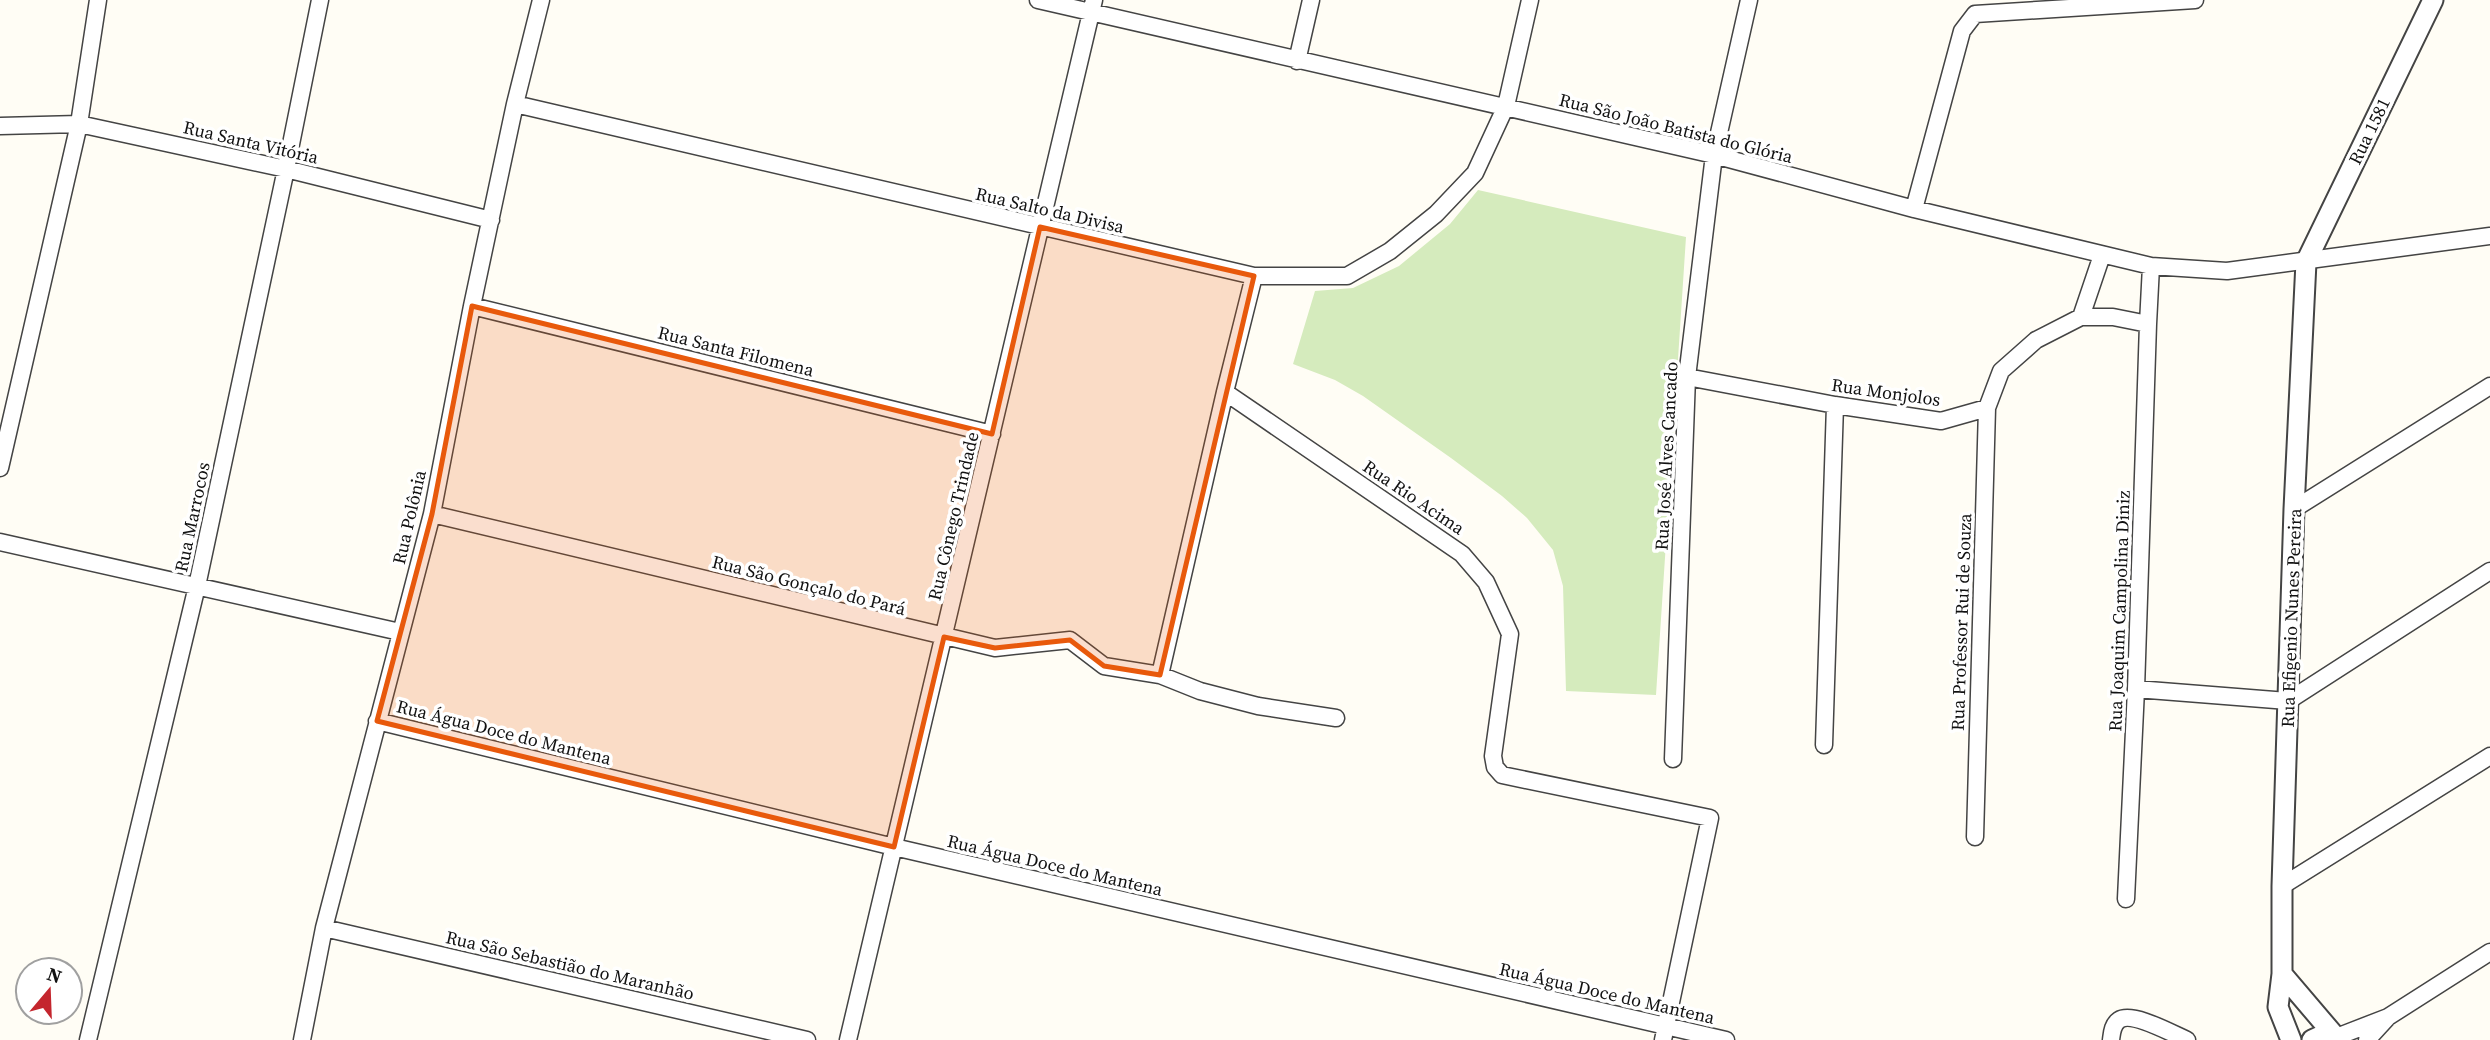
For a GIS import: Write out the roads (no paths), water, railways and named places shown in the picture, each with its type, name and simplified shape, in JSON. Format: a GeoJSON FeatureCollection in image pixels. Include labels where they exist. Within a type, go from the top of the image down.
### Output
{"type":"FeatureCollection","features":[{"type":"Feature","properties":{"kind":"street"},"geometry":{"type":"LineString","coordinates":[[0,468],[79,124],[98,0]]}},
{"type":"Feature","properties":{"kind":"street","name":"Rua Marrocos"},"geometry":{"type":"LineString","coordinates":[[88,1040],[197,586],[320,0]]}},
{"type":"Feature","properties":{"kind":"street","name":"Rua Polônia"},"geometry":{"type":"LineString","coordinates":[[302,1040],[324,928],[432,514],[472,306],[515,104],[541,0]]}},
{"type":"Feature","properties":{"kind":"street","name":"Rua São João Batista do Glória"},"geometry":{"type":"LineString","coordinates":[[1038,0],[1093,6],[1297,61],[1506,106],[2151,266],[2227,271],[2490,236]]}},
{"type":"Feature","properties":{"kind":"street"},"geometry":{"type":"LineString","coordinates":[[1297,61],[1311,0]]}},
{"type":"Feature","properties":{"kind":"street","name":"Rua Salto da Divisa"},"geometry":{"type":"LineString","coordinates":[[515,104],[1040,228],[1254,275],[1347,276],[1390,251],[1436,214],[1475,173],[1506,106],[1530,0]]}},
{"type":"Feature","properties":{"kind":"street","name":"Rua José Alves Cancado"},"geometry":{"type":"LineString","coordinates":[[1673,759],[1687,377],[1714,156],[1749,0]]}},
{"type":"Feature","properties":{"kind":"street"},"geometry":{"type":"LineString","coordinates":[[1914,209],[1962,31],[1975,14],[2194,0]]}},
{"type":"Feature","properties":{"kind":"street","name":"Rua 1581"},"geometry":{"type":"LineString","coordinates":[[2306,262],[2433,0]]}},
{"type":"Feature","properties":{"kind":"street","name":"Rua Cônego Trindade"},"geometry":{"type":"LineString","coordinates":[[849,1040],[1093,6]]}},
{"type":"Feature","properties":{"kind":"street","name":"Rua Santa Vitória"},"geometry":{"type":"LineString","coordinates":[[0,126],[79,124],[286,169],[491,220]]}},
{"type":"Feature","properties":{"kind":"street"},"geometry":{"type":"LineString","coordinates":[[2081,317],[2102,255]]}},
{"type":"Feature","properties":{"kind":"street","name":"Rua Efigenio Nunes Pereira"},"geometry":{"type":"LineString","coordinates":[[2291,1040],[2278,1007],[2282,974],[2282,886],[2294,509],[2306,262]]}},
{"type":"Feature","properties":{"kind":"street"},"geometry":{"type":"LineString","coordinates":[[1987,408],[2001,371],[2036,341],[2081,317],[2113,317],[2148,324],[2151,266]]}},
{"type":"Feature","properties":{"kind":"street"},"geometry":{"type":"LineString","coordinates":[[1160,675],[1224,392],[1254,275]]}},
{"type":"Feature","properties":{"kind":"street","name":"Rua Santa Filomena"},"geometry":{"type":"LineString","coordinates":[[472,306],[992,434]]}},
{"type":"Feature","properties":{"kind":"street","name":"Rua Joaquim Campolina Diniz"},"geometry":{"type":"LineString","coordinates":[[2126,899],[2148,324]]}},
{"type":"Feature","properties":{"kind":"street","name":"Rua Monjolos"},"geometry":{"type":"LineString","coordinates":[[1687,377],[1835,405],[1941,421],[1987,408]]}},
{"type":"Feature","properties":{"kind":"street"},"geometry":{"type":"LineString","coordinates":[[2294,509],[2490,386]]}},
{"type":"Feature","properties":{"kind":"street","name":"Rua Rio Acima"},"geometry":{"type":"LineString","coordinates":[[1224,392],[1462,554],[1486,582],[1510,634],[1493,756],[1495,767],[1502,775],[1710,818],[1665,1034]]}},
{"type":"Feature","properties":{"kind":"street"},"geometry":{"type":"LineString","coordinates":[[1824,746],[1835,405]]}},
{"type":"Feature","properties":{"kind":"street","name":"Rua Professor Rui de Souza"},"geometry":{"type":"LineString","coordinates":[[1975,837],[1987,408]]}},
{"type":"Feature","properties":{"kind":"street","name":"Rua São Gonçalo do Pará"},"geometry":{"type":"LineString","coordinates":[[432,514],[995,648],[1070,640],[1104,666],[1160,675],[1200,691],[1258,706],[1336,718]]}},
{"type":"Feature","properties":{"kind":"street"},"geometry":{"type":"LineString","coordinates":[[0,541],[400,632]]}},
{"type":"Feature","properties":{"kind":"street"},"geometry":{"type":"LineString","coordinates":[[2136,689],[2288,701],[2490,571]]}},
{"type":"Feature","properties":{"kind":"street","name":"Rua Água Doce do Mantena"},"geometry":{"type":"LineString","coordinates":[[377,721],[1665,1034],[1726,1040]]}},
{"type":"Feature","properties":{"kind":"street"},"geometry":{"type":"LineString","coordinates":[[2282,886],[2490,756]]}},
{"type":"Feature","properties":{"kind":"street","name":"Rua São Sebastião do Maranhão"},"geometry":{"type":"LineString","coordinates":[[324,928],[807,1040]]}},
{"type":"Feature","properties":{"kind":"street"},"geometry":{"type":"LineString","coordinates":[[2312,1040],[2325,1034],[2339,1037],[2388,1017],[2490,952]]}},
{"type":"Feature","properties":{"kind":"street"},"geometry":{"type":"LineString","coordinates":[[2282,974],[2339,1037]]}},
{"type":"Feature","properties":{"kind":"street"},"geometry":{"type":"LineString","coordinates":[[2111,1040],[2112,1027],[2120,1019],[2132,1017],[2187,1040]]}},
{"type":"Feature","properties":{"kind":"street"},"geometry":{"type":"LineString","coordinates":[[2367,1040],[2388,1017]]}}]}
